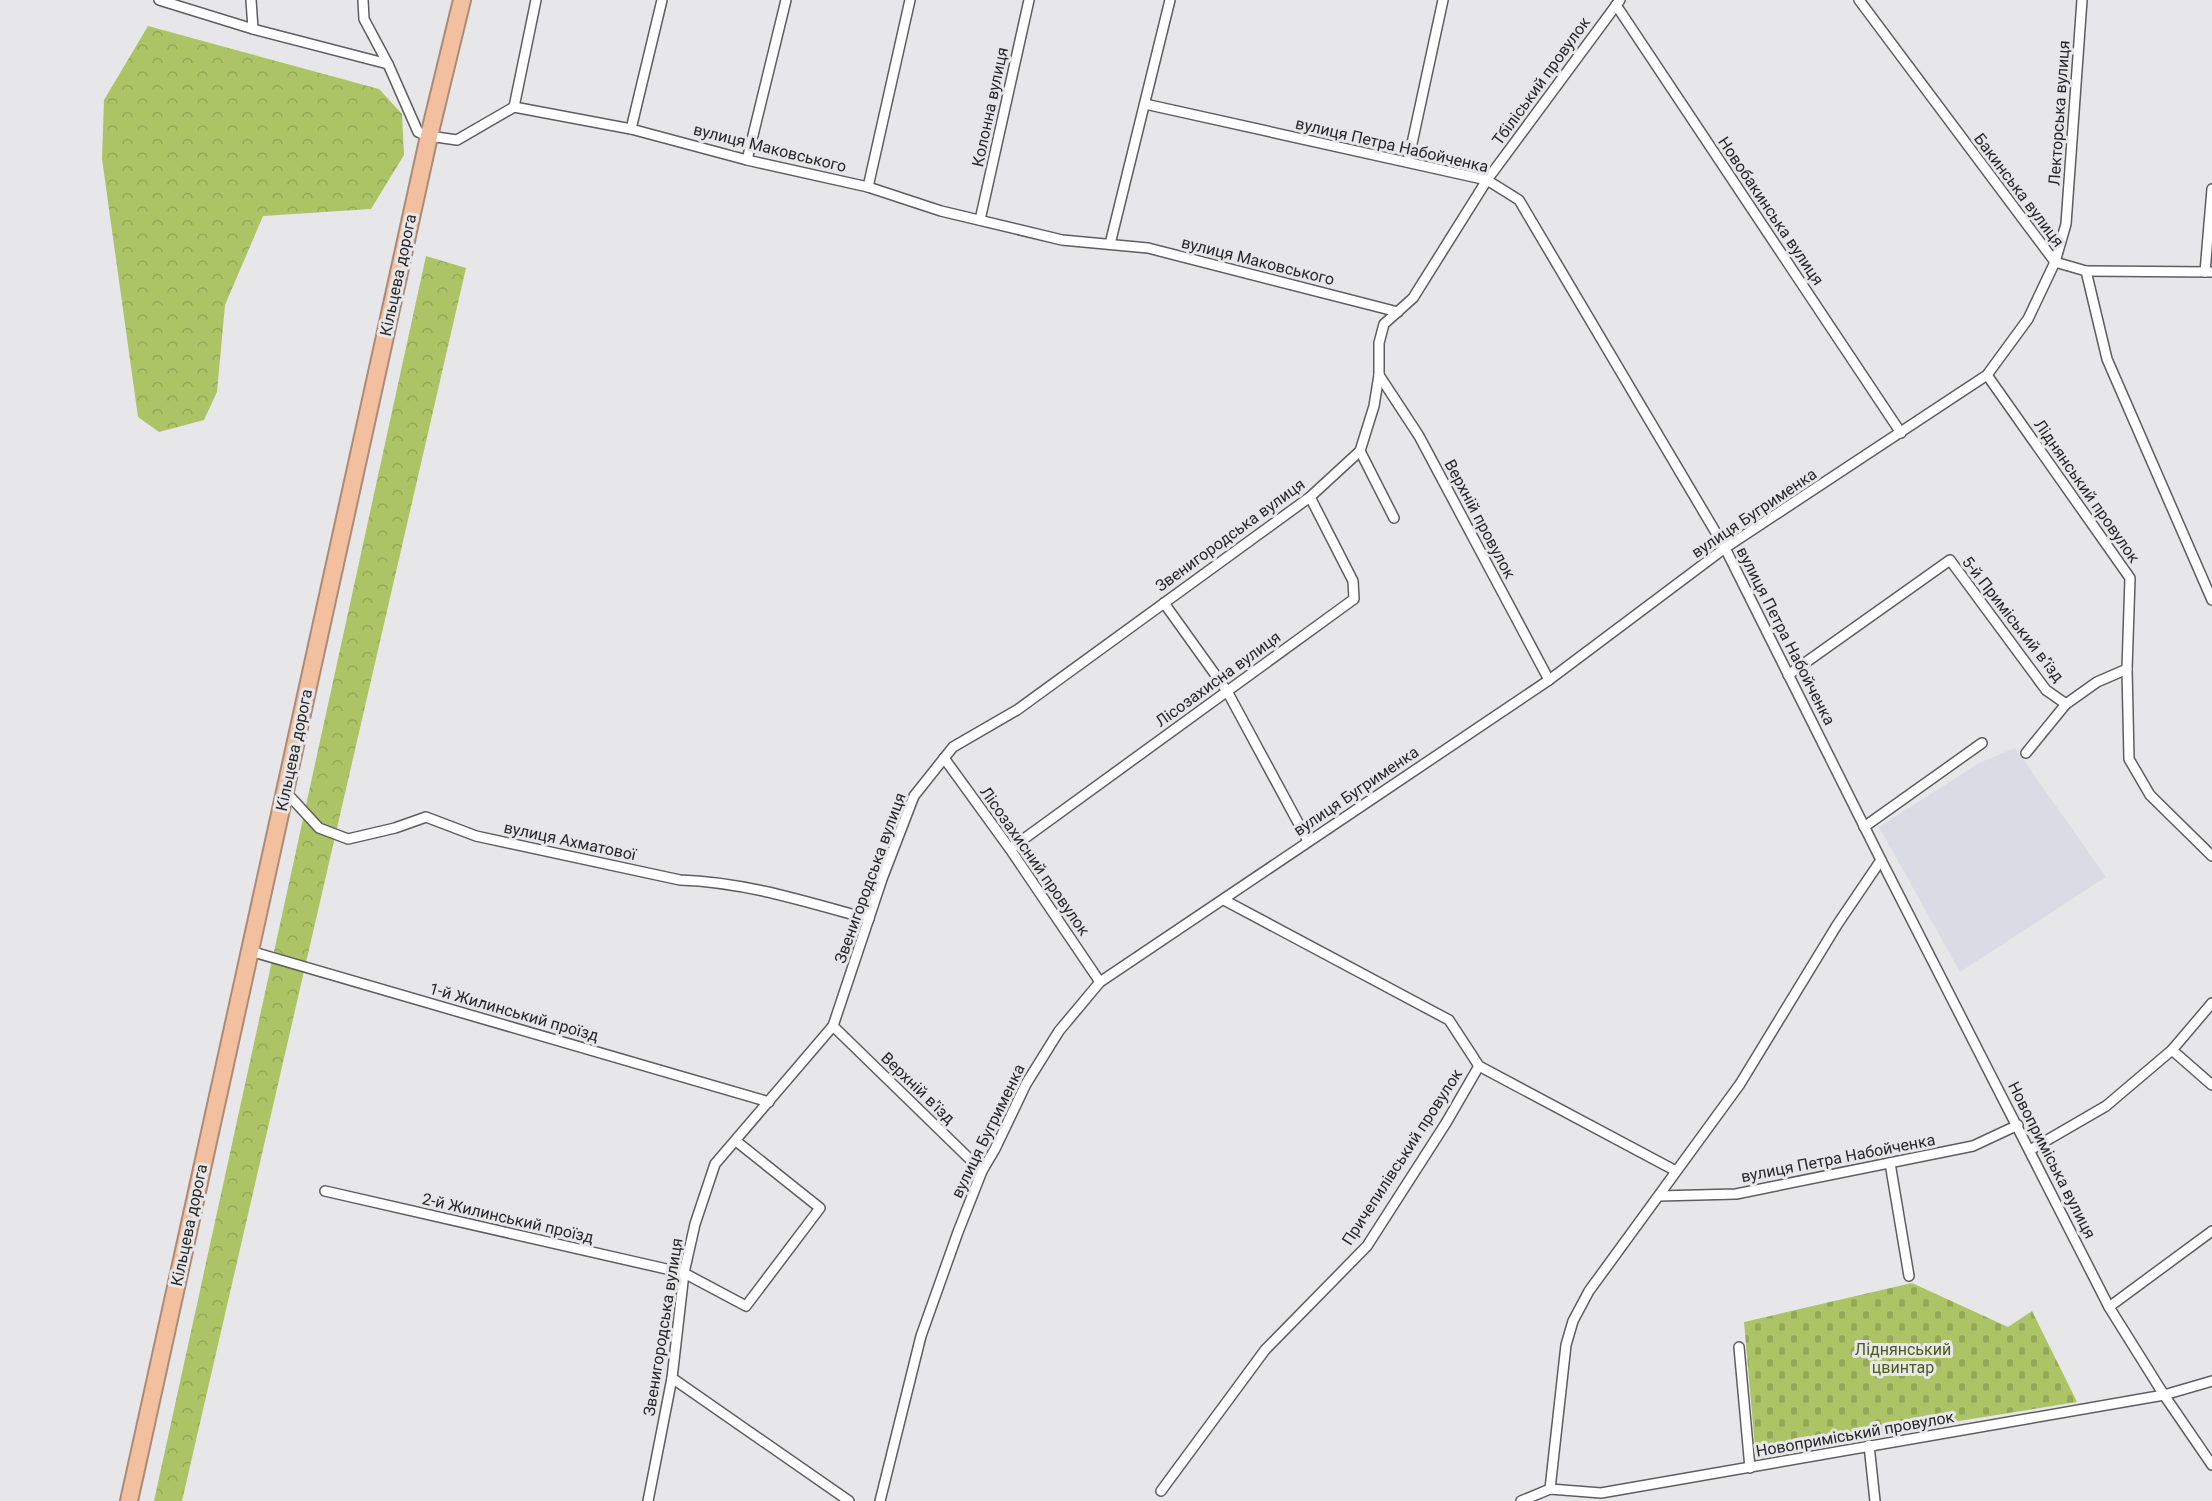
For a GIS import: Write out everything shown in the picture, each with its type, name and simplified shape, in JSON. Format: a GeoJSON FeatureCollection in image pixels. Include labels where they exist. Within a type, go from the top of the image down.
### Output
{"type":"FeatureCollection","features":[{"type":"Feature","properties":{"kind":"highway","name":"Кільцева дорога"},"geometry":{"type":"LineString","coordinates":[[129,1501],[429,136],[462,0]]}},
{"type":"Feature","properties":{"kind":"street"},"geometry":{"type":"LineString","coordinates":[[159,0],[253,29],[388,64]]}},
{"type":"Feature","properties":{"kind":"street"},"geometry":{"type":"LineString","coordinates":[[251,0],[253,29]]}},
{"type":"Feature","properties":{"kind":"street"},"geometry":{"type":"LineString","coordinates":[[363,0],[364,20],[388,64],[418,132],[457,140],[514,107],[536,0]]}},
{"type":"Feature","properties":{"kind":"street"},"geometry":{"type":"LineString","coordinates":[[631,129],[662,0]]}},
{"type":"Feature","properties":{"kind":"street"},"geometry":{"type":"LineString","coordinates":[[747,160],[786,0]]}},
{"type":"Feature","properties":{"kind":"street"},"geometry":{"type":"LineString","coordinates":[[868,187],[910,0]]}},
{"type":"Feature","properties":{"kind":"street","name":"Колонна вулиця"},"geometry":{"type":"LineString","coordinates":[[980,220],[1029,0]]}},
{"type":"Feature","properties":{"kind":"street"},"geometry":{"type":"LineString","coordinates":[[1110,244],[1170,0]]}},
{"type":"Feature","properties":{"kind":"street"},"geometry":{"type":"LineString","coordinates":[[1408,162],[1443,0]]}},
{"type":"Feature","properties":{"kind":"street","name":"Бакинська вулиця"},"geometry":{"type":"LineString","coordinates":[[1858,0],[2055,262],[2086,271],[2209,272]]}},
{"type":"Feature","properties":{"kind":"street","name":"Лекторська вулиця"},"geometry":{"type":"LineString","coordinates":[[2055,262],[2066,224],[2082,0]]}},
{"type":"Feature","properties":{"kind":"street","name":"Тбіліський провулок"},"geometry":{"type":"LineString","coordinates":[[1487,180],[1618,2]]}},
{"type":"Feature","properties":{"kind":"street","name":"Новобакинська вулиця"},"geometry":{"type":"LineString","coordinates":[[1618,2],[1901,433]]}},
{"type":"Feature","properties":{"kind":"street","name":"вулиця Петра Набойченка"},"geometry":{"type":"LineString","coordinates":[[1145,104],[1487,180],[1519,200],[1725,548],[1881,860]]}},
{"type":"Feature","properties":{"kind":"street","name":"вулиця Маковського"},"geometry":{"type":"LineString","coordinates":[[514,107],[631,129],[747,160],[868,187],[941,211],[1062,240],[1148,248],[1398,312]]}},
{"type":"Feature","properties":{"kind":"street"},"geometry":{"type":"LineString","coordinates":[[1394,518],[1360,451],[1374,406],[1379,375],[1379,343],[1384,324],[1413,298],[1487,180]]}},
{"type":"Feature","properties":{"kind":"street"},"geometry":{"type":"LineString","coordinates":[[2209,272],[2212,189]]}},
{"type":"Feature","properties":{"kind":"street","name":"вулиця Бугрименка"},"geometry":{"type":"LineString","coordinates":[[880,1501],[921,1336],[982,1171],[1026,1084],[1059,1031],[1100,982],[1549,680],[1725,548],[1987,375],[2028,319],[2055,262]]}},
{"type":"Feature","properties":{"kind":"street"},"geometry":{"type":"LineString","coordinates":[[2086,271],[2107,359],[2212,600]]}},
{"type":"Feature","properties":{"kind":"street","name":"Верхній провулок"},"geometry":{"type":"LineString","coordinates":[[1379,375],[1419,436],[1549,680]]}},
{"type":"Feature","properties":{"kind":"street","name":"Ліднянський провулок"},"geometry":{"type":"LineString","coordinates":[[1987,375],[2130,578],[2127,669],[2129,759],[2150,795],[2212,856]]}},
{"type":"Feature","properties":{"kind":"street","name":"Звенигородська вулиця"},"geometry":{"type":"LineString","coordinates":[[648,1501],[672,1378],[684,1274],[695,1224],[715,1164],[833,1026],[914,796],[952,747],[1017,710],[1310,497],[1360,451]]}},
{"type":"Feature","properties":{"kind":"street","name":"Лісозахисна вулиця"},"geometry":{"type":"LineString","coordinates":[[1010,849],[1354,598],[1353,581],[1310,497]]}},
{"type":"Feature","properties":{"kind":"street","name":"5-й Приміський в’їзд"},"geometry":{"type":"LineString","coordinates":[[1788,675],[1950,560],[2046,690],[2066,704]]}},
{"type":"Feature","properties":{"kind":"street"},"geometry":{"type":"LineString","coordinates":[[1164,603],[1227,691],[1308,841]]}},
{"type":"Feature","properties":{"kind":"street"},"geometry":{"type":"LineString","coordinates":[[2026,753],[2066,704],[2097,682],[2127,669]]}},
{"type":"Feature","properties":{"kind":"street"},"geometry":{"type":"LineString","coordinates":[[1864,827],[1982,743]]}},
{"type":"Feature","properties":{"kind":"street","name":"Лісозахисний провулок"},"geometry":{"type":"LineString","coordinates":[[944,758],[1010,849],[1100,982]]}},
{"type":"Feature","properties":{"kind":"street","name":"вулиця Ахматової"},"geometry":{"type":"LineString","coordinates":[[285,791],[319,828],[348,839],[394,828],[426,817],[476,836],[680,880],[715,881],[775,893],[869,919]]}},
{"type":"Feature","properties":{"kind":"street"},"geometry":{"type":"LineString","coordinates":[[1521,1501],[1550,1489],[1566,1345],[1573,1321],[1589,1291],[1740,1084],[1837,925],[1881,860]]}},
{"type":"Feature","properties":{"kind":"street","name":"Новоприміська вулиця"},"geometry":{"type":"LineString","coordinates":[[1881,860],[2109,1307],[2164,1395],[2212,1465]]}},
{"type":"Feature","properties":{"kind":"street"},"geometry":{"type":"LineString","coordinates":[[1224,900],[1449,1020],[1479,1066]]}},
{"type":"Feature","properties":{"kind":"street","name":"1-й Жилинський проїзд"},"geometry":{"type":"LineString","coordinates":[[250,951],[769,1102]]}},
{"type":"Feature","properties":{"kind":"street"},"geometry":{"type":"LineString","coordinates":[[2030,1150],[2106,1106],[2172,1050],[2212,1003]]}},
{"type":"Feature","properties":{"kind":"street","name":"Верхній в'їзд"},"geometry":{"type":"LineString","coordinates":[[833,1026],[982,1171]]}},
{"type":"Feature","properties":{"kind":"street"},"geometry":{"type":"LineString","coordinates":[[2172,1050],[2212,1085]]}},
{"type":"Feature","properties":{"kind":"street","name":"Причепилівський провулок"},"geometry":{"type":"LineString","coordinates":[[1161,1491],[1265,1350],[1367,1246],[1446,1124],[1479,1066],[1676,1171]]}},
{"type":"Feature","properties":{"kind":"street","name":"вулиця Петра Набойченка"},"geometry":{"type":"LineString","coordinates":[[1659,1197],[1736,1194],[1972,1146],[2018,1125]]}},
{"type":"Feature","properties":{"kind":"street","name":"2-й Жилинський проїзд"},"geometry":{"type":"LineString","coordinates":[[325,1191],[684,1274],[746,1306],[820,1208],[736,1141]]}},
{"type":"Feature","properties":{"kind":"street"},"geometry":{"type":"LineString","coordinates":[[1890,1163],[1909,1276]]}},
{"type":"Feature","properties":{"kind":"street"},"geometry":{"type":"LineString","coordinates":[[2109,1307],[2212,1230]]}},
{"type":"Feature","properties":{"kind":"street"},"geometry":{"type":"LineString","coordinates":[[1739,1347],[1750,1468]]}},
{"type":"Feature","properties":{"kind":"street"},"geometry":{"type":"LineString","coordinates":[[672,1378],[849,1501]]}},
{"type":"Feature","properties":{"kind":"street","name":"Новоприміський провулок"},"geometry":{"type":"LineString","coordinates":[[1550,1489],[1602,1497],[1869,1445],[2164,1395],[2212,1381]]}},
{"type":"Feature","properties":{"kind":"street"},"geometry":{"type":"LineString","coordinates":[[1869,1445],[1875,1501]]}},
{"type":"Feature","properties":{"kind":"shaded area"},"geometry":{"type":"Polygon","coordinates":[[[2015,748],[2106,877],[1960,972],[1879,827],[1979,763],[2015,748]]]}},
{"type":"Feature","properties":{"kind":"green space"},"geometry":{"type":"Polygon","coordinates":[[[148,26],[379,89],[402,114],[404,155],[371,209],[263,216],[225,305],[217,392],[204,420],[159,432],[138,417],[102,159],[104,100],[148,26]]]}},
{"type":"Feature","properties":{"kind":"green space"},"geometry":{"type":"Polygon","coordinates":[[[426,256],[466,268],[182,1501],[154,1501],[426,256]]]}},
{"type":"Feature","properties":{"kind":"green space","name":"Ліднянський цвинтар"},"geometry":{"type":"Polygon","coordinates":[[[1912,1283],[2008,1327],[2032,1311],[2077,1402],[1903,1430],[1756,1459],[1744,1322],[1912,1283]]]}}]}
